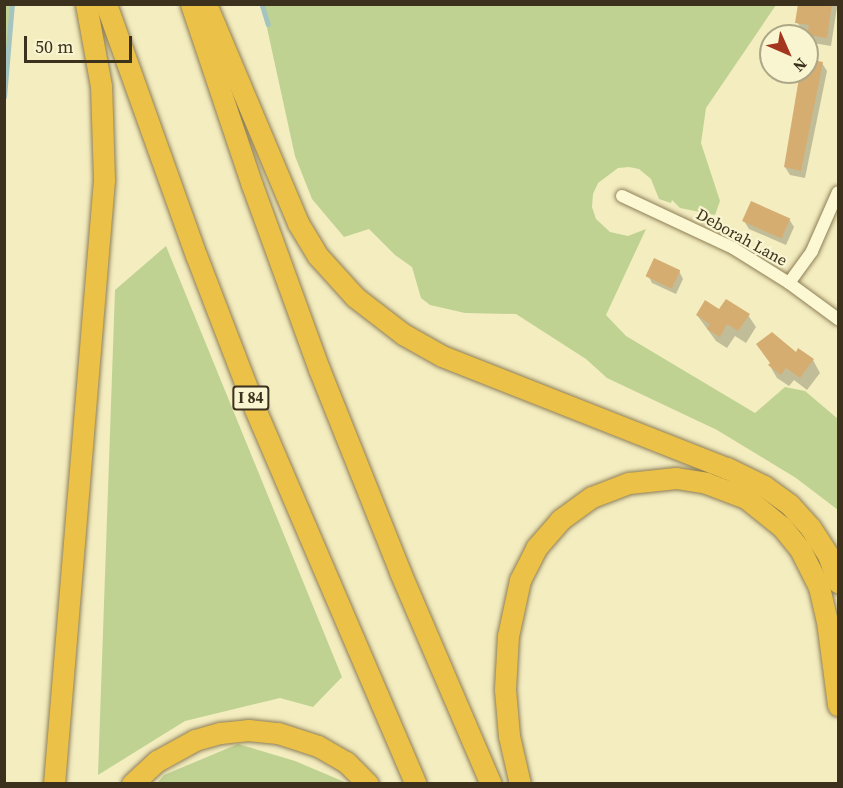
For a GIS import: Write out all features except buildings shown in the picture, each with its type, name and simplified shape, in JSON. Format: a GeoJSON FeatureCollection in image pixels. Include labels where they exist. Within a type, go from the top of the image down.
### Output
{"type":"FeatureCollection","features":[{"type":"Feature","properties":{"kind":"highway"},"geometry":{"type":"LineString","coordinates":[[54,783],[104,180],[101,86],[86,4]]}},
{"type":"Feature","properties":{"kind":"highway","name":"I 84"},"geometry":{"type":"LineString","coordinates":[[106,4],[196,255],[247,387],[416,783]]}},
{"type":"Feature","properties":{"kind":"highway"},"geometry":{"type":"LineString","coordinates":[[191,4],[252,185],[319,369],[400,572],[491,783]]}},
{"type":"Feature","properties":{"kind":"highway"},"geometry":{"type":"LineString","coordinates":[[206,4],[298,222],[324,262],[355,297],[404,334],[442,356],[726,468],[764,486],[790,505],[810,527],[828,555],[838,582]]}},
{"type":"Feature","properties":{"kind":"highway"},"geometry":{"type":"LineString","coordinates":[[520,783],[509,736],[505,688],[508,636],[520,580],[536,548],[560,520],[592,497],[629,483],[676,478],[722,487],[752,502],[782,527],[800,549],[819,587],[827,621],[838,705]]}},
{"type":"Feature","properties":{"kind":"highway"},"geometry":{"type":"LineString","coordinates":[[132,783],[157,761],[195,740],[220,733],[248,730],[278,733],[318,746],[346,762],[368,783]]}},
{"type":"Feature","properties":{"kind":"street"},"geometry":{"type":"LineString","coordinates":[[789,283],[812,251],[838,192]]}},
{"type":"Feature","properties":{"kind":"street","name":"Deborah Lane"},"geometry":{"type":"LineString","coordinates":[[622,196],[705,233],[789,283],[838,319]]}},
{"type":"Feature","properties":{"kind":"green space"},"geometry":{"type":"Polygon","coordinates":[[[4,5],[13,5],[5,100],[4,100],[4,5]]]}},
{"type":"Feature","properties":{"kind":"green space"},"geometry":{"type":"Polygon","coordinates":[[[262,5],[776,5],[763,24],[759,24],[759,30],[706,108],[701,143],[720,201],[715,215],[680,208],[672,200],[671,203],[659,199],[651,179],[639,169],[629,167],[618,168],[598,183],[593,194],[592,207],[596,219],[610,232],[628,236],[646,229],[606,315],[626,336],[755,413],[785,387],[805,391],[838,419],[838,510],[796,478],[717,430],[607,378],[586,359],[516,314],[465,313],[430,305],[421,298],[412,267],[395,255],[369,229],[344,237],[312,199],[295,156],[262,5]]]}},
{"type":"Feature","properties":{"kind":"green space"},"geometry":{"type":"Polygon","coordinates":[[[166,246],[342,677],[313,707],[280,698],[185,721],[98,775],[115,290],[166,246]]]}},
{"type":"Feature","properties":{"kind":"green space"},"geometry":{"type":"Polygon","coordinates":[[[238,744],[295,761],[347,783],[157,783],[164,775],[238,744]]]}},
{"type":"Feature","properties":{"kind":"waterway"},"geometry":{"type":"LineString","coordinates":[[4,97],[12,4]]}},
{"type":"Feature","properties":{"kind":"waterway"},"geometry":{"type":"LineString","coordinates":[[262,4],[268,24]]}}]}
